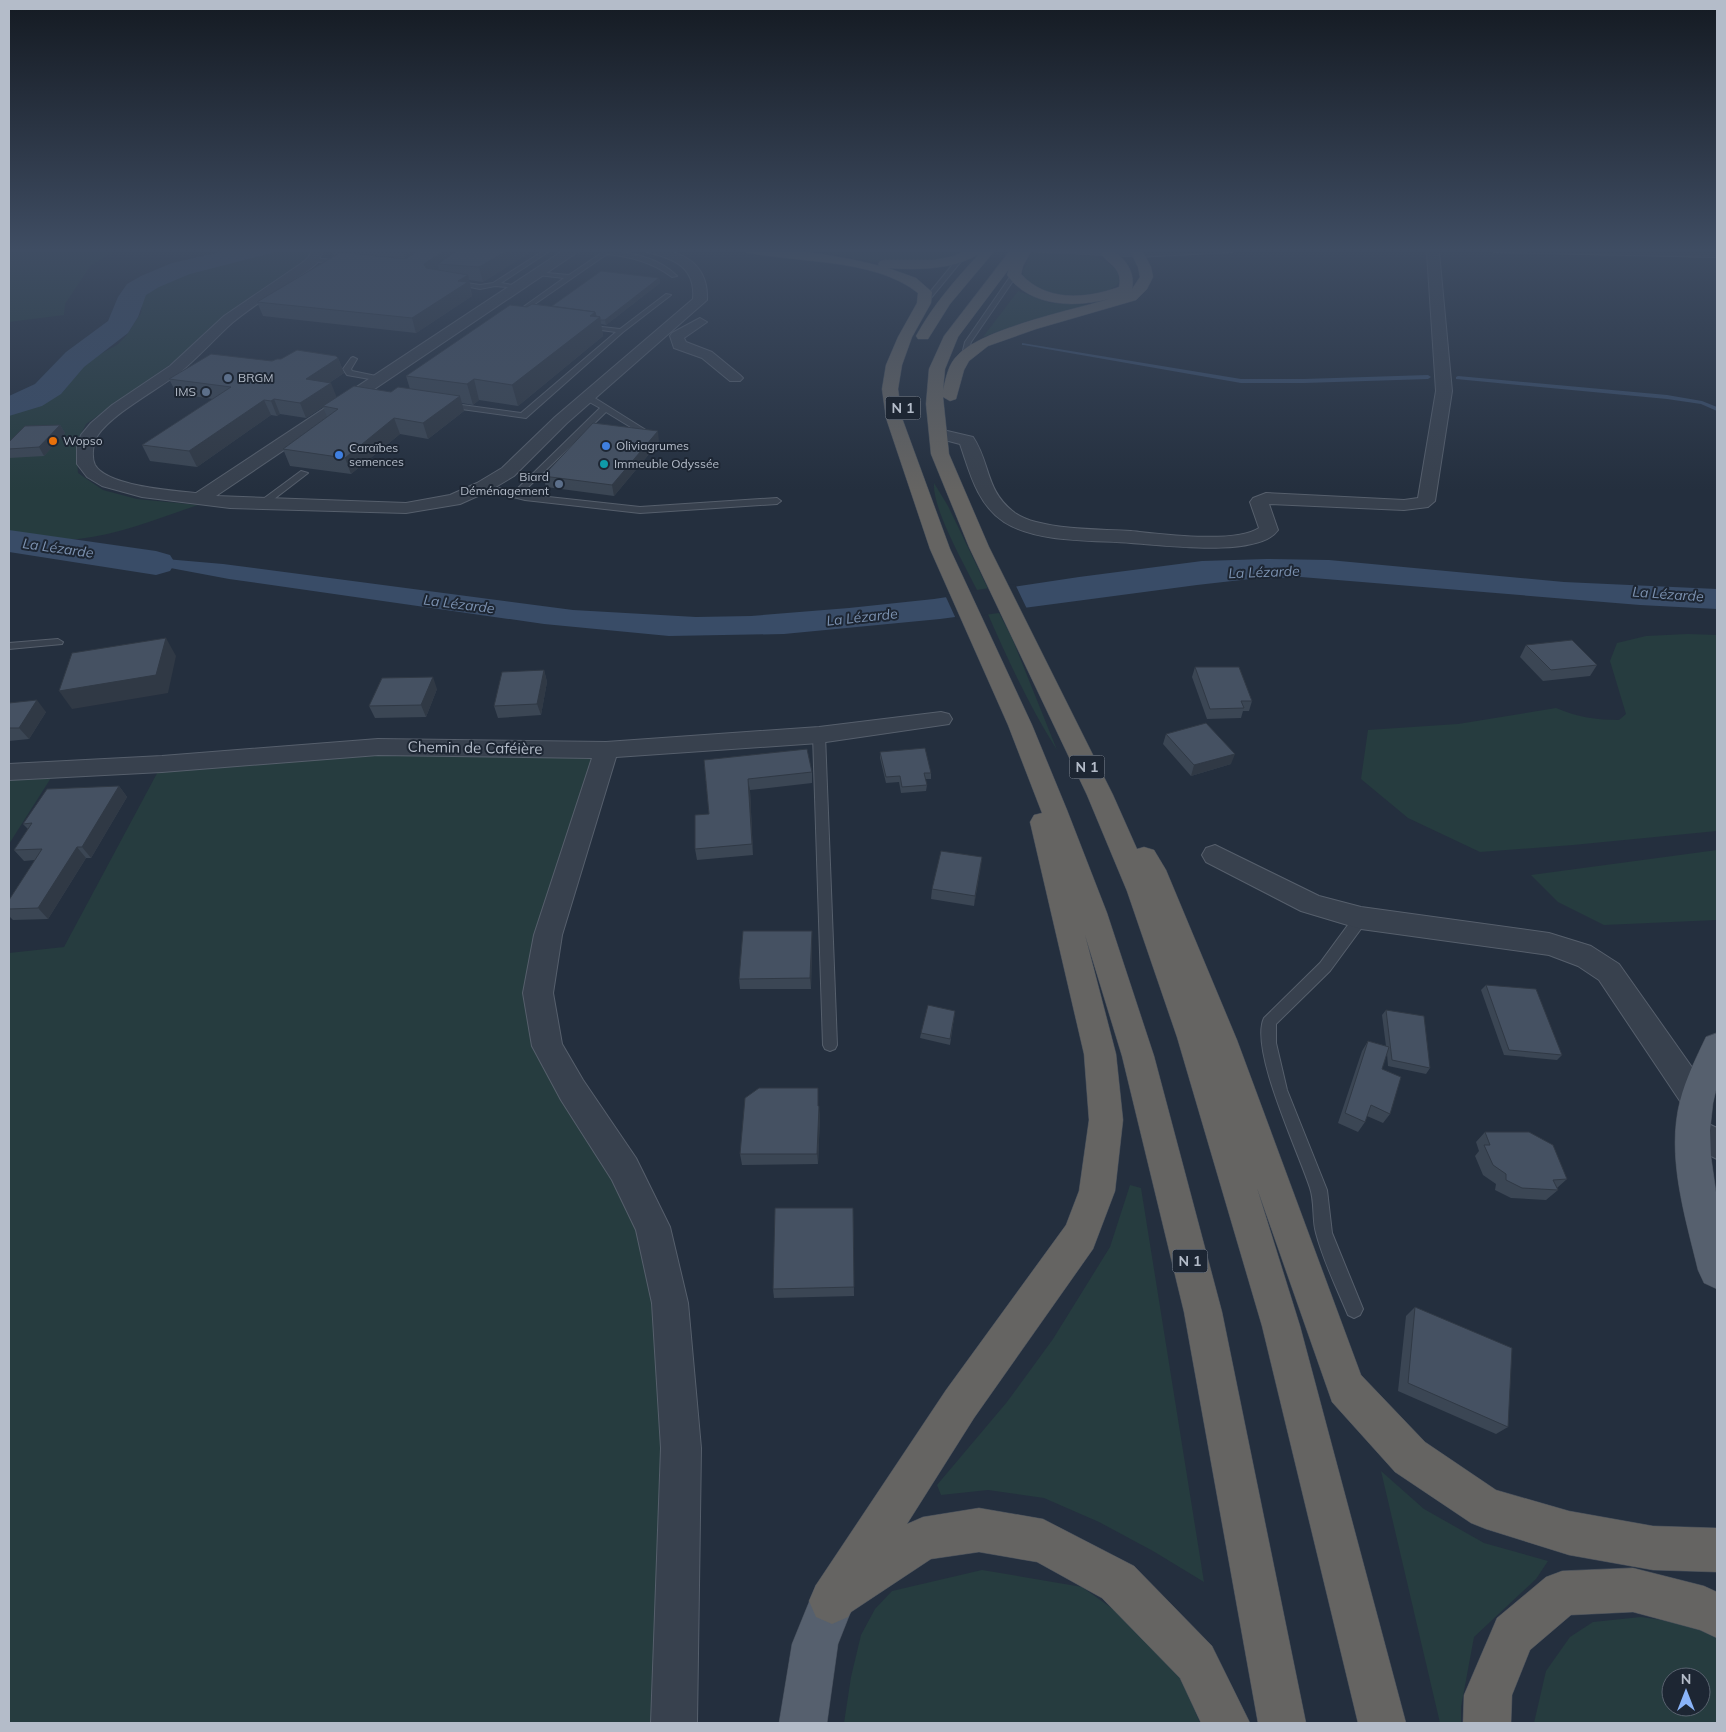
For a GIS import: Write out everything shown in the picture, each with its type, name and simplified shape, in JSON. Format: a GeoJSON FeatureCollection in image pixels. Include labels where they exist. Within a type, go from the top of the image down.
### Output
{"type":"FeatureCollection","features":[{"type":"Feature","properties":{"kind":"highway"},"geometry":{"type":"LineString","coordinates":[[904,451],[894,418],[890,389],[894,365],[910,329]]}},
{"type":"Feature","properties":{"kind":"highway"},"geometry":{"type":"LineString","coordinates":[[917,350],[927,329]]}},
{"type":"Feature","properties":{"kind":"highway","name":"N 1"},"geometry":{"type":"LineString","coordinates":[[956,329],[951,336],[937,369],[934,404],[940,454],[979,547],[1100,795],[1141,891],[1193,1037],[1278,1317],[1382,1723]]}},
{"type":"Feature","properties":{"kind":"highway"},"geometry":{"type":"LineString","coordinates":[[940,454],[956,370],[963,358],[983,343],[998,336],[1023,329]]}},
{"type":"Feature","properties":{"kind":"highway","name":"N 1"},"geometry":{"type":"LineString","coordinates":[[909,367],[902,395],[904,451],[940,549],[1020,725],[1093,913],[1140,1066],[1203,1312],[1282,1723]]}},
{"type":"Feature","properties":{"kind":"highway"},"geometry":{"type":"LineString","coordinates":[[832,1601],[960,1404],[1080,1236],[1097,1191],[1106,1120],[1100,1054],[1020,725]]}},
{"type":"Feature","properties":{"kind":"highway"},"geometry":{"type":"LineString","coordinates":[[1100,795],[1152,870],[1221,1040],[1346,1388],[1410,1457],[1486,1508],[1569,1533],[1653,1548],[1715,1547]]}},
{"type":"Feature","properties":{"kind":"highway"},"geometry":{"type":"LineString","coordinates":[[832,1601],[923,1539],[979,1530],[1043,1541],[1118,1582],[1196,1662],[1226,1723]]}},
{"type":"Feature","properties":{"kind":"highway"},"geometry":{"type":"LineString","coordinates":[[1487,1723],[1488,1695],[1513,1634],[1562,1593],[1633,1590],[1704,1609],[1717,1615]]}},
{"type":"Feature","properties":{"kind":"main road"},"geometry":{"type":"LineString","coordinates":[[1717,1047],[1707,1066],[1698,1201],[1717,1270]]}},
{"type":"Feature","properties":{"kind":"main road"},"geometry":{"type":"LineString","coordinates":[[803,1723],[816,1644],[832,1601]]}},
{"type":"Feature","properties":{"kind":"street"},"geometry":{"type":"LineString","coordinates":[[218,329],[175,369],[118,408],[89,435],[85,446],[86,464],[94,473],[108,482],[142,492],[198,500],[262,504],[406,508],[454,500],[483,488],[508,472],[587,397],[666,329]]}},
{"type":"Feature","properties":{"kind":"street"},"geometry":{"type":"LineString","coordinates":[[198,500],[454,329]]}},
{"type":"Feature","properties":{"kind":"street"},"geometry":{"type":"LineString","coordinates":[[688,329],[677,336],[679,345],[707,355],[735,378]]}},
{"type":"Feature","properties":{"kind":"street"},"geometry":{"type":"LineString","coordinates":[[943,435],[968,441],[980,482],[991,502],[1006,516],[1020,524],[1036,528],[1154,539],[1233,540],[1261,535],[1269,530],[1259,502],[1266,498],[1404,505],[1422,503],[1426,501],[1444,391],[1440,329]]}},
{"type":"Feature","properties":{"kind":"street","name":"Chemin de Caféière"},"geometry":{"type":"LineString","coordinates":[[9,772],[162,764],[378,747],[606,750],[819,735],[941,719]]}},
{"type":"Feature","properties":{"kind":"street"},"geometry":{"type":"LineString","coordinates":[[606,750],[548,935],[538,993],[547,1046],[572,1090],[624,1169],[653,1227],[670,1303],[681,1448],[674,1723]]}},
{"type":"Feature","properties":{"kind":"street"},"geometry":{"type":"LineString","coordinates":[[1215,854],[1312,904],[1361,918],[1549,944],[1598,962],[1609,972],[1702,1125]]}},
{"type":"Feature","properties":{"kind":"lane"},"geometry":{"type":"LineString","coordinates":[[604,329],[621,331]]}},
{"type":"Feature","properties":{"kind":"lane"},"geometry":{"type":"LineString","coordinates":[[436,404],[523,416],[624,329]]}},
{"type":"Feature","properties":{"kind":"lane"},"geometry":{"type":"LineString","coordinates":[[963,358],[968,342],[977,329]]}},
{"type":"Feature","properties":{"kind":"lane"},"geometry":{"type":"LineString","coordinates":[[353,359],[347,369],[350,373],[378,380]]}},
{"type":"Feature","properties":{"kind":"lane"},"geometry":{"type":"LineString","coordinates":[[587,397],[645,432]]}},
{"type":"Feature","properties":{"kind":"lane"},"geometry":{"type":"LineString","coordinates":[[515,495],[605,408]]}},
{"type":"Feature","properties":{"kind":"lane"},"geometry":{"type":"LineString","coordinates":[[262,504],[304,473]]}},
{"type":"Feature","properties":{"kind":"lane"},"geometry":{"type":"LineString","coordinates":[[483,488],[515,495],[640,510],[777,501]]}},
{"type":"Feature","properties":{"kind":"lane"},"geometry":{"type":"LineString","coordinates":[[9,646],[58,642]]}},
{"type":"Feature","properties":{"kind":"lane"},"geometry":{"type":"LineString","coordinates":[[819,735],[830,1045]]}},
{"type":"Feature","properties":{"kind":"lane"},"geometry":{"type":"LineString","coordinates":[[1354,1309],[1324,1233],[1319,1190],[1280,1090],[1269,1043],[1268,1022],[1325,966],[1361,918]]}},
{"type":"Feature","properties":{"kind":"green space"},"geometry":{"type":"Polygon","coordinates":[[[131,329],[209,329],[175,361],[86,424],[76,444],[78,473],[103,490],[137,499],[198,505],[139,525],[93,537],[52,540],[9,535],[9,412],[60,393],[80,365],[117,345],[131,329]]]}},
{"type":"Feature","properties":{"kind":"green space"},"geometry":{"type":"Polygon","coordinates":[[[989,329],[1006,329],[983,337],[989,329]]]}},
{"type":"Feature","properties":{"kind":"green space"},"geometry":{"type":"Polygon","coordinates":[[[934,483],[948,506],[989,591],[978,592],[958,553],[938,507],[934,483]]]}},
{"type":"Feature","properties":{"kind":"green space"},"geometry":{"type":"Polygon","coordinates":[[[998,611],[1012,638],[1057,750],[1019,682],[987,612],[998,611]]]}},
{"type":"Feature","properties":{"kind":"green space"},"geometry":{"type":"Polygon","coordinates":[[[1717,635],[1717,831],[1480,852],[1408,818],[1361,779],[1368,730],[1458,724],[1556,708],[1571,714],[1619,720],[1626,714],[1610,661],[1617,643],[1646,636],[1717,635]]]}},
{"type":"Feature","properties":{"kind":"green space"},"geometry":{"type":"Polygon","coordinates":[[[379,747],[606,750],[548,935],[547,1046],[653,1227],[681,1448],[674,1723],[9,1723],[9,953],[64,947],[162,764],[379,747]]]}},
{"type":"Feature","properties":{"kind":"green space"},"geometry":{"type":"Polygon","coordinates":[[[56,770],[9,844],[9,772],[56,770]]]}},
{"type":"Feature","properties":{"kind":"green space"},"geometry":{"type":"Polygon","coordinates":[[[1717,850],[1717,920],[1604,925],[1558,902],[1531,875],[1717,850]]]}},
{"type":"Feature","properties":{"kind":"green space"},"geometry":{"type":"Polygon","coordinates":[[[1130,1185],[1141,1188],[1204,1582],[1153,1551],[1099,1522],[1044,1498],[988,1490],[941,1495],[937,1485],[1007,1402],[1053,1339],[1110,1247],[1130,1185]]]}},
{"type":"Feature","properties":{"kind":"green space"},"geometry":{"type":"Polygon","coordinates":[[[1381,1471],[1424,1509],[1484,1543],[1548,1561],[1536,1579],[1474,1637],[1461,1707],[1461,1723],[1440,1723],[1381,1471]]]}},
{"type":"Feature","properties":{"kind":"green space"},"geometry":{"type":"Polygon","coordinates":[[[982,1570],[1082,1587],[1169,1649],[1200,1723],[844,1723],[851,1677],[861,1635],[875,1609],[892,1591],[982,1570]]]}},
{"type":"Feature","properties":{"kind":"green space"},"geometry":{"type":"Polygon","coordinates":[[[1641,1617],[1696,1625],[1717,1632],[1717,1723],[1534,1723],[1546,1671],[1570,1637],[1593,1622],[1641,1617]]]}},
{"type":"Feature","properties":{"kind":"water"},"geometry":{"type":"Polygon","coordinates":[[[85,552],[223,564],[573,610],[696,617],[751,616],[849,608],[934,599],[1202,561],[1266,559],[1329,560],[1564,582],[1717,589],[1717,609],[1640,605],[1301,577],[1250,579],[940,619],[784,634],[669,636],[544,624],[229,579],[85,552]]]}},
{"type":"Feature","properties":{"kind":"pier"},"geometry":{"type":"Polygon","coordinates":[[[1015,584],[1027,609],[956,619],[945,595],[1015,584]]]}},
{"type":"Feature","properties":{"kind":"building"},"geometry":{"type":"Polygon","coordinates":[[[475,329],[585,329],[512,385],[474,379],[467,384],[406,376],[475,329]]]}},
{"type":"Feature","properties":{"kind":"building"},"geometry":{"type":"Polygon","coordinates":[[[297,350],[336,356],[338,358],[306,379],[331,383],[300,403],[274,399],[271,401],[264,400],[189,451],[142,445],[231,387],[169,379],[211,354],[272,361],[281,359],[297,350]]]}},
{"type":"Feature","properties":{"kind":"building"},"geometry":{"type":"Polygon","coordinates":[[[354,386],[391,392],[398,387],[460,396],[423,423],[394,418],[345,458],[283,449],[338,409],[323,406],[354,386]]]}},
{"type":"Feature","properties":{"kind":"building","name":"Immeuble Odyssée"},"geometry":{"type":"Polygon","coordinates":[[[593,423],[658,431],[612,485],[543,476],[593,423]]]}},
{"type":"Feature","properties":{"kind":"building"},"geometry":{"type":"Polygon","coordinates":[[[60,425],[39,447],[9,449],[9,442],[25,426],[60,425]]]}},
{"type":"Feature","properties":{"kind":"building"},"geometry":{"type":"Polygon","coordinates":[[[166,638],[156,675],[59,691],[72,653],[166,638]]]}},
{"type":"Feature","properties":{"kind":"building"},"geometry":{"type":"Polygon","coordinates":[[[1572,640],[1597,665],[1551,670],[1526,645],[1572,640]]]}},
{"type":"Feature","properties":{"kind":"building"},"geometry":{"type":"Polygon","coordinates":[[[1195,667],[1239,667],[1252,701],[1241,701],[1244,708],[1210,709],[1195,667]]]}},
{"type":"Feature","properties":{"kind":"building"},"geometry":{"type":"Polygon","coordinates":[[[544,670],[537,704],[494,706],[502,672],[544,670]]]}},
{"type":"Feature","properties":{"kind":"building"},"geometry":{"type":"Polygon","coordinates":[[[433,677],[421,705],[369,706],[382,678],[433,677]]]}},
{"type":"Feature","properties":{"kind":"building"},"geometry":{"type":"Polygon","coordinates":[[[37,700],[19,728],[9,728],[9,703],[37,700]]]}},
{"type":"Feature","properties":{"kind":"building"},"geometry":{"type":"Polygon","coordinates":[[[1206,723],[1235,754],[1194,765],[1166,734],[1206,723]]]}},
{"type":"Feature","properties":{"kind":"building"},"geometry":{"type":"Polygon","coordinates":[[[925,748],[931,773],[924,773],[927,785],[902,787],[900,776],[886,777],[880,752],[925,748]]]}},
{"type":"Feature","properties":{"kind":"building"},"geometry":{"type":"Polygon","coordinates":[[[807,749],[812,772],[748,779],[752,844],[695,849],[695,815],[709,814],[704,760],[807,749]]]}},
{"type":"Feature","properties":{"kind":"building"},"geometry":{"type":"Polygon","coordinates":[[[119,786],[82,847],[77,847],[38,908],[9,909],[9,900],[42,849],[14,850],[32,823],[23,824],[47,789],[119,786]]]}},
{"type":"Feature","properties":{"kind":"building"},"geometry":{"type":"Polygon","coordinates":[[[941,851],[982,857],[975,896],[932,889],[941,851]]]}},
{"type":"Feature","properties":{"kind":"building"},"geometry":{"type":"Polygon","coordinates":[[[743,931],[812,931],[810,978],[739,979],[743,931]]]}},
{"type":"Feature","properties":{"kind":"building"},"geometry":{"type":"Polygon","coordinates":[[[1486,985],[1536,989],[1562,1055],[1509,1050],[1486,985]]]}},
{"type":"Feature","properties":{"kind":"building"},"geometry":{"type":"Polygon","coordinates":[[[928,1005],[955,1011],[950,1039],[921,1033],[928,1005]]]}},
{"type":"Feature","properties":{"kind":"building"},"geometry":{"type":"Polygon","coordinates":[[[1386,1010],[1424,1016],[1430,1068],[1392,1060],[1386,1010]]]}},
{"type":"Feature","properties":{"kind":"building"},"geometry":{"type":"Polygon","coordinates":[[[1368,1041],[1389,1047],[1382,1069],[1401,1077],[1390,1114],[1371,1105],[1365,1122],[1345,1113],[1368,1041]]]}},
{"type":"Feature","properties":{"kind":"building"},"geometry":{"type":"Polygon","coordinates":[[[759,1088],[818,1088],[817,1154],[740,1154],[745,1098],[759,1088]]]}},
{"type":"Feature","properties":{"kind":"building"},"geometry":{"type":"Polygon","coordinates":[[[1485,1132],[1529,1132],[1553,1145],[1567,1179],[1553,1180],[1558,1190],[1522,1188],[1506,1180],[1506,1174],[1493,1165],[1484,1145],[1490,1145],[1485,1132]]]}},
{"type":"Feature","properties":{"kind":"building"},"geometry":{"type":"Polygon","coordinates":[[[775,1208],[853,1208],[854,1287],[773,1289],[775,1208]]]}},
{"type":"Feature","properties":{"kind":"building"},"geometry":{"type":"Polygon","coordinates":[[[1415,1307],[1512,1348],[1508,1427],[1408,1383],[1415,1307]]]}},
{"type":"Feature","properties":{"kind":"waterway","name":"La Lézarde"},"geometry":{"type":"LineString","coordinates":[[9,407],[46,391],[76,358],[116,329]]}},
{"type":"Feature","properties":{"kind":"waterway"},"geometry":{"type":"LineString","coordinates":[[1024,344],[1241,381],[1428,377]]}},
{"type":"Feature","properties":{"kind":"waterway"},"geometry":{"type":"LineString","coordinates":[[1458,378],[1667,397],[1702,403],[1717,409]]}},
{"type":"Feature","properties":{"kind":"waterway","name":"La Lézarde"},"geometry":{"type":"LineString","coordinates":[[9,541],[156,563]]}},
{"type":"Feature","properties":{"kind":"place","name":"BRGM"},"geometry":{"type":"Point","coordinates":[228,378]}},
{"type":"Feature","properties":{"kind":"place","name":"IMS"},"geometry":{"type":"Point","coordinates":[206,392]}},
{"type":"Feature","properties":{"kind":"place","name":"Wopso"},"geometry":{"type":"Point","coordinates":[53,441]}},
{"type":"Feature","properties":{"kind":"place","name":"Oliviagrumes"},"geometry":{"type":"Point","coordinates":[606,446]}},
{"type":"Feature","properties":{"kind":"place","name":"Caraïbes semences"},"geometry":{"type":"Point","coordinates":[339,455]}},
{"type":"Feature","properties":{"kind":"place","name":"Immeuble Odyssée"},"geometry":{"type":"Point","coordinates":[604,464]}},
{"type":"Feature","properties":{"kind":"place","name":"Biard Déménagement"},"geometry":{"type":"Point","coordinates":[559,484]}}]}
